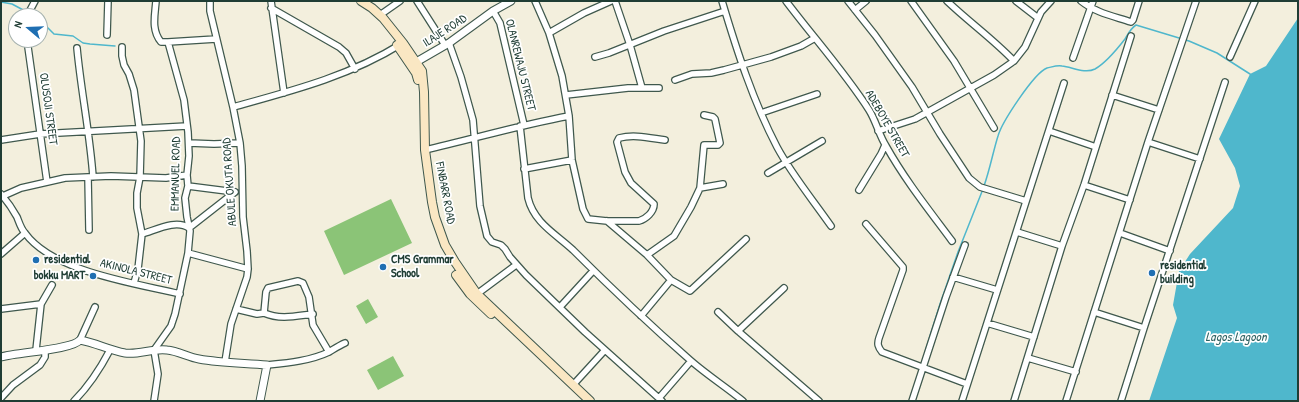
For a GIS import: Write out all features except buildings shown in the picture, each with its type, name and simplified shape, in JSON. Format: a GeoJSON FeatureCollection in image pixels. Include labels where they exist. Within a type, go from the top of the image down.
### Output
{"type":"FeatureCollection","features":[{"type":"Feature","properties":{"kind":"main road","name":"FINBARR ROAD"},"geometry":{"type":"LineString","coordinates":[[354,1],[376,18],[400,45]]}},
{"type":"Feature","properties":{"kind":"main road","name":"FINBARR ROAD"},"geometry":{"type":"LineString","coordinates":[[361,1],[380,15],[400,45],[422,71],[425,150],[432,202],[445,245],[477,294],[590,401]]}},
{"type":"Feature","properties":{"kind":"main road","name":"FINBARR ROAD"},"geometry":{"type":"LineString","coordinates":[[414,63],[417,76],[422,156],[427,202],[440,247],[458,278],[470,294],[582,401]]}},
{"type":"Feature","properties":{"kind":"street"},"geometry":{"type":"LineString","coordinates":[[107,35],[108,1]]}},
{"type":"Feature","properties":{"kind":"street"},"geometry":{"type":"LineString","coordinates":[[156,1],[154,24],[157,36],[161,42],[216,39]]}},
{"type":"Feature","properties":{"kind":"street","name":"ABULE OKUTA ROAD"},"geometry":{"type":"LineString","coordinates":[[210,1],[210,11],[240,143],[248,269],[247,277],[231,324],[225,362]]}},
{"type":"Feature","properties":{"kind":"street"},"geometry":{"type":"LineString","coordinates":[[271,1],[284,93]]}},
{"type":"Feature","properties":{"kind":"street"},"geometry":{"type":"LineString","coordinates":[[380,15],[400,1]]}},
{"type":"Feature","properties":{"kind":"street"},"geometry":{"type":"LineString","coordinates":[[417,1],[447,44],[461,77],[471,113],[475,139],[480,206],[487,236],[492,242],[501,245],[516,264],[560,307],[661,400],[691,361]]}},
{"type":"Feature","properties":{"kind":"street","name":"ILAJE ROAD"},"geometry":{"type":"LineString","coordinates":[[414,63],[447,44],[493,11],[511,1]]}},
{"type":"Feature","properties":{"kind":"street"},"geometry":{"type":"LineString","coordinates":[[535,1],[549,33],[557,57],[566,95],[572,160],[586,217],[590,220],[639,221],[643,220],[652,212],[654,204],[635,189],[628,178],[617,142],[618,139],[626,137],[665,140]]}},
{"type":"Feature","properties":{"kind":"street"},"geometry":{"type":"LineString","coordinates":[[549,33],[611,1]]}},
{"type":"Feature","properties":{"kind":"street"},"geometry":{"type":"LineString","coordinates":[[616,1],[642,88]]}},
{"type":"Feature","properties":{"kind":"street"},"geometry":{"type":"LineString","coordinates":[[722,1],[742,64],[770,132],[786,162],[831,226]]}},
{"type":"Feature","properties":{"kind":"street","name":"ADEBOYE STREET"},"geometry":{"type":"LineString","coordinates":[[786,1],[870,111],[885,145],[921,200],[952,241]]}},
{"type":"Feature","properties":{"kind":"street"},"geometry":{"type":"LineString","coordinates":[[848,1],[912,87],[963,171],[969,178],[983,188],[1026,201]]}},
{"type":"Feature","properties":{"kind":"street"},"geometry":{"type":"LineString","coordinates":[[855,10],[866,1]]}},
{"type":"Feature","properties":{"kind":"street"},"geometry":{"type":"LineString","coordinates":[[911,1],[954,61],[994,128]]}},
{"type":"Feature","properties":{"kind":"street"},"geometry":{"type":"LineString","coordinates":[[947,1],[989,37],[1014,62]]}},
{"type":"Feature","properties":{"kind":"street"},"geometry":{"type":"LineString","coordinates":[[1016,1],[1038,18]]}},
{"type":"Feature","properties":{"kind":"street"},"geometry":{"type":"LineString","coordinates":[[878,131],[905,123],[927,113],[1014,62],[1025,47],[1041,12],[1051,1]]}},
{"type":"Feature","properties":{"kind":"street"},"geometry":{"type":"LineString","coordinates":[[1081,1],[1090,8],[1131,22],[1139,1]]}},
{"type":"Feature","properties":{"kind":"street"},"geometry":{"type":"LineString","coordinates":[[1073,58],[1093,1]]}},
{"type":"Feature","properties":{"kind":"street"},"geometry":{"type":"LineString","coordinates":[[1066,401],[1148,142],[1196,1]]}},
{"type":"Feature","properties":{"kind":"street"},"geometry":{"type":"LineString","coordinates":[[1230,56],[1255,1]]}},
{"type":"Feature","properties":{"kind":"street"},"geometry":{"type":"LineString","coordinates":[[271,8],[339,47],[346,53],[355,69]]}},
{"type":"Feature","properties":{"kind":"street","name":"OLANREWAJU STREET"},"geometry":{"type":"LineString","coordinates":[[493,11],[500,22],[522,125],[524,169],[529,204],[539,220],[691,361],[743,401]]}},
{"type":"Feature","properties":{"kind":"street"},"geometry":{"type":"LineString","coordinates":[[595,57],[664,31],[725,11]]}},
{"type":"Feature","properties":{"kind":"street"},"geometry":{"type":"LineString","coordinates":[[1014,401],[1062,246],[1084,185],[1131,36]]}},
{"type":"Feature","properties":{"kind":"street"},"geometry":{"type":"LineString","coordinates":[[675,80],[692,74],[710,73],[790,51],[815,38]]}},
{"type":"Feature","properties":{"kind":"street","name":"EMMANUEL ROAD"},"geometry":{"type":"LineString","coordinates":[[154,350],[171,326],[180,294],[188,253],[189,228],[185,198],[188,186],[187,175],[189,143],[182,94],[168,42]]}},
{"type":"Feature","properties":{"kind":"street"},"geometry":{"type":"LineString","coordinates":[[233,107],[284,93],[355,69],[384,55],[400,45]]}},
{"type":"Feature","properties":{"kind":"street"},"geometry":{"type":"LineString","coordinates":[[122,47],[124,65],[129,74],[134,90],[140,128],[140,177],[137,193],[137,208],[142,234],[138,269],[134,283]]}},
{"type":"Feature","properties":{"kind":"street","name":"OLUSOJI STREET"},"geometry":{"type":"LineString","coordinates":[[28,48],[47,182]]}},
{"type":"Feature","properties":{"kind":"street"},"geometry":{"type":"LineString","coordinates":[[77,48],[82,98],[88,130],[91,177],[89,230]]}},
{"type":"Feature","properties":{"kind":"street"},"geometry":{"type":"LineString","coordinates":[[1121,401],[1225,82]]}},
{"type":"Feature","properties":{"kind":"street"},"geometry":{"type":"LineString","coordinates":[[962,401],[1064,83]]}},
{"type":"Feature","properties":{"kind":"street"},"geometry":{"type":"LineString","coordinates":[[566,95],[628,88],[659,88]]}},
{"type":"Feature","properties":{"kind":"street"},"geometry":{"type":"LineString","coordinates":[[761,113],[817,94]]}},
{"type":"Feature","properties":{"kind":"street"},"geometry":{"type":"LineString","coordinates":[[1112,95],[1159,110]]}},
{"type":"Feature","properties":{"kind":"street"},"geometry":{"type":"LineString","coordinates":[[647,255],[674,236],[700,188],[704,145],[718,145],[720,141],[715,119],[704,115]]}},
{"type":"Feature","properties":{"kind":"street"},"geometry":{"type":"LineString","coordinates":[[425,150],[475,139],[522,125],[569,116]]}},
{"type":"Feature","properties":{"kind":"street"},"geometry":{"type":"LineString","coordinates":[[1,140],[40,134],[88,130],[187,126]]}},
{"type":"Feature","properties":{"kind":"street"},"geometry":{"type":"LineString","coordinates":[[1049,131],[1096,147]]}},
{"type":"Feature","properties":{"kind":"street"},"geometry":{"type":"LineString","coordinates":[[768,173],[822,141]]}},
{"type":"Feature","properties":{"kind":"street"},"geometry":{"type":"LineString","coordinates":[[1148,142],[1200,160]]}},
{"type":"Feature","properties":{"kind":"street"},"geometry":{"type":"LineString","coordinates":[[189,143],[240,143]]}},
{"type":"Feature","properties":{"kind":"street"},"geometry":{"type":"LineString","coordinates":[[859,190],[885,145]]}},
{"type":"Feature","properties":{"kind":"street"},"geometry":{"type":"LineString","coordinates":[[524,169],[572,160]]}},
{"type":"Feature","properties":{"kind":"street"},"geometry":{"type":"LineString","coordinates":[[2,195],[21,188],[65,178],[166,178],[187,175]]}},
{"type":"Feature","properties":{"kind":"street"},"geometry":{"type":"LineString","coordinates":[[700,188],[723,184]]}},
{"type":"Feature","properties":{"kind":"street"},"geometry":{"type":"LineString","coordinates":[[1084,185],[1130,200]]}},
{"type":"Feature","properties":{"kind":"street"},"geometry":{"type":"LineString","coordinates":[[188,186],[242,193]]}},
{"type":"Feature","properties":{"kind":"street"},"geometry":{"type":"LineString","coordinates":[[142,234],[171,225],[185,225],[189,228],[235,192]]}},
{"type":"Feature","properties":{"kind":"street","name":"AKINOLA STREET"},"geometry":{"type":"LineString","coordinates":[[2,195],[10,205],[25,233],[39,247],[51,256],[63,262],[107,277],[180,294]]}},
{"type":"Feature","properties":{"kind":"street"},"geometry":{"type":"LineString","coordinates":[[607,221],[647,255],[671,280],[690,291],[746,239]]}},
{"type":"Feature","properties":{"kind":"street"},"geometry":{"type":"LineString","coordinates":[[866,224],[900,264],[903,270],[879,338],[878,346],[882,352],[967,384]]}},
{"type":"Feature","properties":{"kind":"street"},"geometry":{"type":"LineString","coordinates":[[1017,232],[1062,246]]}},
{"type":"Feature","properties":{"kind":"street"},"geometry":{"type":"LineString","coordinates":[[1,254],[25,233]]}},
{"type":"Feature","properties":{"kind":"street"},"geometry":{"type":"LineString","coordinates":[[1120,233],[1170,251]]}},
{"type":"Feature","properties":{"kind":"street"},"geometry":{"type":"LineString","coordinates":[[912,401],[921,367],[965,244]]}},
{"type":"Feature","properties":{"kind":"street"},"geometry":{"type":"LineString","coordinates":[[188,253],[248,269]]}},
{"type":"Feature","properties":{"kind":"street"},"geometry":{"type":"LineString","coordinates":[[477,294],[516,264]]}},
{"type":"Feature","properties":{"kind":"street"},"geometry":{"type":"LineString","coordinates":[[560,307],[593,271]]}},
{"type":"Feature","properties":{"kind":"street"},"geometry":{"type":"LineString","coordinates":[[953,277],[997,290]]}},
{"type":"Feature","properties":{"kind":"street"},"geometry":{"type":"LineString","coordinates":[[641,316],[671,280]]}},
{"type":"Feature","properties":{"kind":"street"},"geometry":{"type":"LineString","coordinates":[[264,313],[266,292],[268,288],[298,281],[303,283],[309,297],[313,325],[329,352]]}},
{"type":"Feature","properties":{"kind":"street"},"geometry":{"type":"LineString","coordinates":[[36,350],[41,304],[52,284]]}},
{"type":"Feature","properties":{"kind":"street"},"geometry":{"type":"LineString","coordinates":[[738,331],[784,288]]}},
{"type":"Feature","properties":{"kind":"street"},"geometry":{"type":"LineString","coordinates":[[1,309],[41,304]]}},
{"type":"Feature","properties":{"kind":"street"},"geometry":{"type":"LineString","coordinates":[[1,357],[10,354],[44,350],[79,343],[95,307]]}},
{"type":"Feature","properties":{"kind":"street"},"geometry":{"type":"LineString","coordinates":[[236,309],[257,314],[264,313],[273,317],[283,318],[312,314]]}},
{"type":"Feature","properties":{"kind":"street"},"geometry":{"type":"LineString","coordinates":[[718,312],[819,401]]}},
{"type":"Feature","properties":{"kind":"street"},"geometry":{"type":"LineString","coordinates":[[1094,312],[1144,328]]}},
{"type":"Feature","properties":{"kind":"street"},"geometry":{"type":"LineString","coordinates":[[987,323],[1034,337]]}},
{"type":"Feature","properties":{"kind":"street"},"geometry":{"type":"LineString","coordinates":[[80,340],[110,350],[132,354],[166,349],[196,359],[267,365],[287,363],[329,352],[345,342]]}},
{"type":"Feature","properties":{"kind":"street"},"geometry":{"type":"LineString","coordinates":[[1,398],[13,385],[40,365],[45,357],[44,350]]}},
{"type":"Feature","properties":{"kind":"street"},"geometry":{"type":"LineString","coordinates":[[74,401],[85,390],[97,374],[110,350]]}},
{"type":"Feature","properties":{"kind":"street"},"geometry":{"type":"LineString","coordinates":[[154,350],[158,374],[154,401]]}},
{"type":"Feature","properties":{"kind":"street"},"geometry":{"type":"LineString","coordinates":[[573,385],[605,350]]}},
{"type":"Feature","properties":{"kind":"street"},"geometry":{"type":"LineString","coordinates":[[1028,358],[1076,372]]}},
{"type":"Feature","properties":{"kind":"street"},"geometry":{"type":"LineString","coordinates":[[260,401],[267,365]]}},
{"type":"Feature","properties":{"kind":"green space"},"geometry":{"type":"Polygon","coordinates":[[[391,199],[412,243],[344,275],[324,231],[391,199]]]}},
{"type":"Feature","properties":{"kind":"green space"},"geometry":{"type":"Polygon","coordinates":[[[368,299],[378,317],[366,324],[356,306],[368,299]]]}},
{"type":"Feature","properties":{"kind":"green space"},"geometry":{"type":"Polygon","coordinates":[[[393,356],[404,376],[378,390],[367,370],[393,356]]]}},
{"type":"Feature","properties":{"kind":"water","name":"Lagos Lagoon"},"geometry":{"type":"Polygon","coordinates":[[[1298,18],[1298,401],[1149,401],[1177,318],[1173,305],[1179,271],[1190,254],[1233,208],[1240,186],[1235,168],[1219,139],[1250,74],[1266,66],[1298,18]]]}},
{"type":"Feature","properties":{"kind":"waterway"},"geometry":{"type":"LineString","coordinates":[[1,2],[12,4],[20,8]]}},
{"type":"Feature","properties":{"kind":"waterway"},"geometry":{"type":"LineString","coordinates":[[984,186],[1001,129],[1019,99],[1034,79],[1047,68],[1056,66],[1083,71],[1095,69],[1111,56],[1131,29],[1136,25],[1189,41],[1217,53],[1250,74]]}},
{"type":"Feature","properties":{"kind":"waterway"},"geometry":{"type":"LineString","coordinates":[[48,28],[54,34],[73,36],[83,43],[115,46]]}},
{"type":"Feature","properties":{"kind":"waterway"},"geometry":{"type":"LineString","coordinates":[[925,352],[958,252],[983,189]]}},
{"type":"Feature","properties":{"kind":"place","name":"residential"},"geometry":{"type":"Point","coordinates":[36,260]}},
{"type":"Feature","properties":{"kind":"place","name":"CMS Grammar School"},"geometry":{"type":"Point","coordinates":[383,267]}},
{"type":"Feature","properties":{"kind":"place","name":"residential building"},"geometry":{"type":"Point","coordinates":[1152,273]}},
{"type":"Feature","properties":{"kind":"place","name":"bokku MART"},"geometry":{"type":"Point","coordinates":[93,276]}}]}
